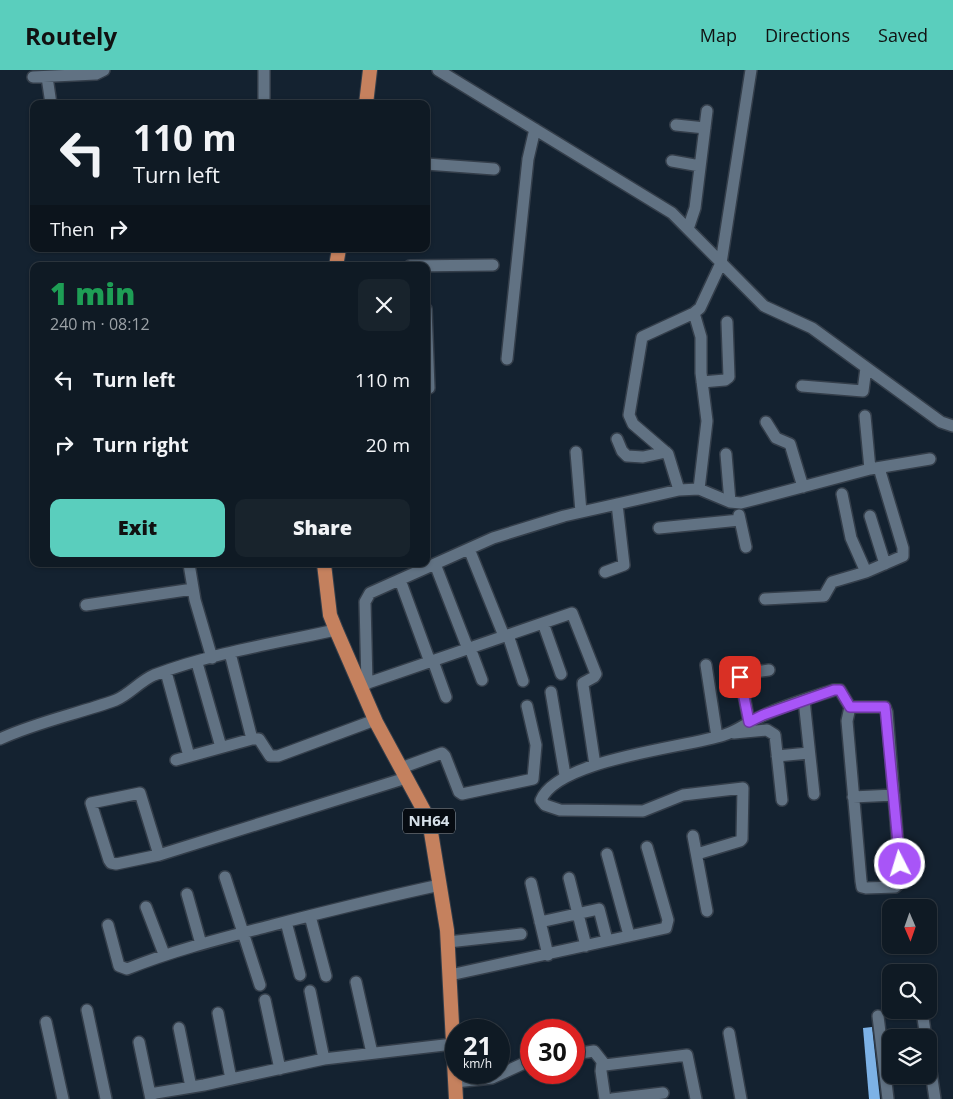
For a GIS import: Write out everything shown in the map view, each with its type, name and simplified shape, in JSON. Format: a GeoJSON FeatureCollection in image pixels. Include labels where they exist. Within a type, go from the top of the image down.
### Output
{"type":"FeatureCollection","features":[{"type":"Feature","properties":{"kind":"highway"},"geometry":{"type":"LineString","coordinates":[[366,100],[370,70]]}},
{"type":"Feature","properties":{"kind":"highway","name":"NH64"},"geometry":{"type":"LineString","coordinates":[[324,567],[330,615],[336,630],[364,685],[375,720],[429,820],[448,942],[452,1019]]}},
{"type":"Feature","properties":{"kind":"highway","name":"NH64"},"geometry":{"type":"LineString","coordinates":[[455,1084],[456,1099]]}},
{"type":"Feature","properties":{"kind":"street"},"geometry":{"type":"LineString","coordinates":[[33,77],[96,74],[104,70]]}},
{"type":"Feature","properties":{"kind":"street"},"geometry":{"type":"LineString","coordinates":[[264,70],[264,100]]}},
{"type":"Feature","properties":{"kind":"street"},"geometry":{"type":"LineString","coordinates":[[438,70],[672,213],[764,306],[812,328],[941,422],[953,426]]}},
{"type":"Feature","properties":{"kind":"street"},"geometry":{"type":"LineString","coordinates":[[679,490],[671,459],[666,452],[629,420],[640,342],[646,334],[694,313],[700,308],[721,263],[751,70]]}},
{"type":"Feature","properties":{"kind":"street"},"geometry":{"type":"LineString","coordinates":[[47,76],[50,100]]}},
{"type":"Feature","properties":{"kind":"street"},"geometry":{"type":"LineString","coordinates":[[688,229],[695,208],[707,111]]}},
{"type":"Feature","properties":{"kind":"street"},"geometry":{"type":"LineString","coordinates":[[676,125],[704,128]]}},
{"type":"Feature","properties":{"kind":"street"},"geometry":{"type":"LineString","coordinates":[[507,359],[528,159],[535,129]]}},
{"type":"Feature","properties":{"kind":"street"},"geometry":{"type":"LineString","coordinates":[[672,161],[700,166]]}},
{"type":"Feature","properties":{"kind":"street"},"geometry":{"type":"LineString","coordinates":[[430,164],[494,169]]}},
{"type":"Feature","properties":{"kind":"street"},"geometry":{"type":"LineString","coordinates":[[430,266],[493,264]]}},
{"type":"Feature","properties":{"kind":"street"},"geometry":{"type":"LineString","coordinates":[[694,313],[701,337],[702,382],[707,426],[700,489]]}},
{"type":"Feature","properties":{"kind":"street"},"geometry":{"type":"LineString","coordinates":[[702,382],[725,380],[729,377],[727,322]]}},
{"type":"Feature","properties":{"kind":"street"},"geometry":{"type":"LineString","coordinates":[[802,386],[863,391],[866,368]]}},
{"type":"Feature","properties":{"kind":"street"},"geometry":{"type":"LineString","coordinates":[[765,599],[824,596],[832,582],[866,572],[903,556],[904,552],[875,469],[865,416]]}},
{"type":"Feature","properties":{"kind":"street"},"geometry":{"type":"LineString","coordinates":[[766,422],[776,438],[790,444],[803,487]]}},
{"type":"Feature","properties":{"kind":"street"},"geometry":{"type":"LineString","coordinates":[[617,439],[622,451],[628,456],[643,457],[666,452]]}},
{"type":"Feature","properties":{"kind":"street"},"geometry":{"type":"LineString","coordinates":[[576,452],[581,512]]}},
{"type":"Feature","properties":{"kind":"street"},"geometry":{"type":"LineString","coordinates":[[726,454],[733,502],[740,520],[746,547]]}},
{"type":"Feature","properties":{"kind":"street"},"geometry":{"type":"LineString","coordinates":[[430,566],[511,532],[581,512],[679,490],[700,489],[733,502],[875,469],[930,459]]}},
{"type":"Feature","properties":{"kind":"street"},"geometry":{"type":"LineString","coordinates":[[842,494],[850,534],[866,572]]}},
{"type":"Feature","properties":{"kind":"street"},"geometry":{"type":"LineString","coordinates":[[605,572],[624,565],[617,504]]}},
{"type":"Feature","properties":{"kind":"street"},"geometry":{"type":"LineString","coordinates":[[870,516],[885,564]]}},
{"type":"Feature","properties":{"kind":"street"},"geometry":{"type":"LineString","coordinates":[[659,528],[740,520]]}},
{"type":"Feature","properties":{"kind":"street"},"geometry":{"type":"LineString","coordinates":[[469,549],[523,681]]}},
{"type":"Feature","properties":{"kind":"street"},"geometry":{"type":"LineString","coordinates":[[435,564],[482,680]]}},
{"type":"Feature","properties":{"kind":"street"},"geometry":{"type":"LineString","coordinates":[[190,567],[212,658]]}},
{"type":"Feature","properties":{"kind":"street"},"geometry":{"type":"LineString","coordinates":[[428,567],[370,593],[366,598],[364,685],[572,613],[596,674],[585,681],[583,685],[595,766]]}},
{"type":"Feature","properties":{"kind":"street"},"geometry":{"type":"LineString","coordinates":[[400,580],[446,697]]}},
{"type":"Feature","properties":{"kind":"street"},"geometry":{"type":"LineString","coordinates":[[86,605],[194,589]]}},
{"type":"Feature","properties":{"kind":"street"},"geometry":{"type":"LineString","coordinates":[[543,623],[561,674]]}},
{"type":"Feature","properties":{"kind":"street"},"geometry":{"type":"LineString","coordinates":[[0,739],[27,727],[55,721],[116,699],[147,678],[230,653],[336,630]]}},
{"type":"Feature","properties":{"kind":"street"},"geometry":{"type":"LineString","coordinates":[[230,653],[252,738]]}},
{"type":"Feature","properties":{"kind":"street"},"geometry":{"type":"LineString","coordinates":[[196,663],[221,748]]}},
{"type":"Feature","properties":{"kind":"street"},"geometry":{"type":"LineString","coordinates":[[706,665],[717,737]]}},
{"type":"Feature","properties":{"kind":"street"},"geometry":{"type":"LineString","coordinates":[[749,722],[740,674],[768,670]]}},
{"type":"Feature","properties":{"kind":"street"},"geometry":{"type":"LineString","coordinates":[[166,672],[189,756]]}},
{"type":"Feature","properties":{"kind":"street"},"geometry":{"type":"LineString","coordinates":[[697,854],[740,842],[743,788],[683,795],[643,811],[552,808],[541,800],[544,794],[565,775],[730,733],[749,722],[804,700],[834,690],[840,690],[850,707],[847,721],[862,887],[895,887],[901,882],[885,707],[850,707]]}},
{"type":"Feature","properties":{"kind":"street"},"geometry":{"type":"LineString","coordinates":[[551,692],[565,775]]}},
{"type":"Feature","properties":{"kind":"street"},"geometry":{"type":"LineString","coordinates":[[804,700],[814,794]]}},
{"type":"Feature","properties":{"kind":"street"},"geometry":{"type":"LineString","coordinates":[[158,855],[140,793],[90,803],[111,863],[158,855],[404,773],[442,753],[445,756],[459,792],[462,794],[533,779],[536,740],[527,706]]}},
{"type":"Feature","properties":{"kind":"street"},"geometry":{"type":"LineString","coordinates":[[176,760],[252,738],[259,739],[270,756],[278,756],[375,720]]}},
{"type":"Feature","properties":{"kind":"street"},"geometry":{"type":"LineString","coordinates":[[730,733],[772,732],[775,735],[782,800]]}},
{"type":"Feature","properties":{"kind":"street"},"geometry":{"type":"LineString","coordinates":[[777,756],[809,753]]}},
{"type":"Feature","properties":{"kind":"street"},"geometry":{"type":"LineString","coordinates":[[853,797],[894,795]]}},
{"type":"Feature","properties":{"kind":"street"},"geometry":{"type":"LineString","coordinates":[[693,836],[707,911]]}},
{"type":"Feature","properties":{"kind":"street"},"geometry":{"type":"LineString","coordinates":[[450,975],[586,946],[628,935],[661,930],[669,924],[648,847]]}},
{"type":"Feature","properties":{"kind":"street"},"geometry":{"type":"LineString","coordinates":[[607,854],[628,935]]}},
{"type":"Feature","properties":{"kind":"street"},"geometry":{"type":"LineString","coordinates":[[226,877],[260,985]]}},
{"type":"Feature","properties":{"kind":"street"},"geometry":{"type":"LineString","coordinates":[[569,878],[586,946]]}},
{"type":"Feature","properties":{"kind":"street"},"geometry":{"type":"LineString","coordinates":[[531,883],[548,954]]}},
{"type":"Feature","properties":{"kind":"street"},"geometry":{"type":"LineString","coordinates":[[108,925],[119,966],[122,969],[164,954],[201,944],[440,885]]}},
{"type":"Feature","properties":{"kind":"street"},"geometry":{"type":"LineString","coordinates":[[187,894],[201,944]]}},
{"type":"Feature","properties":{"kind":"street"},"geometry":{"type":"LineString","coordinates":[[146,907],[164,954]]}},
{"type":"Feature","properties":{"kind":"street"},"geometry":{"type":"LineString","coordinates":[[540,922],[578,912],[599,909],[607,940]]}},
{"type":"Feature","properties":{"kind":"street"},"geometry":{"type":"LineString","coordinates":[[310,916],[326,976]]}},
{"type":"Feature","properties":{"kind":"street"},"geometry":{"type":"LineString","coordinates":[[286,922],[300,975]]}},
{"type":"Feature","properties":{"kind":"street"},"geometry":{"type":"LineString","coordinates":[[448,942],[521,934]]}},
{"type":"Feature","properties":{"kind":"street"},"geometry":{"type":"LineString","coordinates":[[356,982],[372,1053]]}},
{"type":"Feature","properties":{"kind":"street"},"geometry":{"type":"LineString","coordinates":[[310,991],[324,1059]]}},
{"type":"Feature","properties":{"kind":"street"},"geometry":{"type":"LineString","coordinates":[[265,1000],[280,1069]]}},
{"type":"Feature","properties":{"kind":"street"},"geometry":{"type":"LineString","coordinates":[[87,1010],[106,1099]]}},
{"type":"Feature","properties":{"kind":"street"},"geometry":{"type":"LineString","coordinates":[[218,1013],[231,1079]]}},
{"type":"Feature","properties":{"kind":"street"},"geometry":{"type":"LineString","coordinates":[[878,1016],[888,1099]]}},
{"type":"Feature","properties":{"kind":"street"},"geometry":{"type":"LineString","coordinates":[[46,1022],[63,1099]]}},
{"type":"Feature","properties":{"kind":"street"},"geometry":{"type":"LineString","coordinates":[[179,1028],[191,1088]]}},
{"type":"Feature","properties":{"kind":"street"},"geometry":{"type":"LineString","coordinates":[[729,1033],[740,1099]]}},
{"type":"Feature","properties":{"kind":"street"},"geometry":{"type":"LineString","coordinates":[[139,1042],[150,1096],[324,1059],[445,1045]]}},
{"type":"Feature","properties":{"kind":"street"},"geometry":{"type":"LineString","coordinates":[[585,1052],[594,1051],[602,1063],[609,1065],[687,1055],[696,1099]]}},
{"type":"Feature","properties":{"kind":"street"},"geometry":{"type":"LineString","coordinates":[[602,1063],[601,1071],[605,1099]]}},
{"type":"Feature","properties":{"kind":"street"},"geometry":{"type":"LineString","coordinates":[[933,1084],[935,1099]]}},
{"type":"Feature","properties":{"kind":"street"},"geometry":{"type":"LineString","coordinates":[[612,1099],[663,1093]]}},
{"type":"Feature","properties":{"kind":"building"},"geometry":{"type":"Polygon","coordinates":[[[872,1027],[880,1099],[869,1099],[863,1028],[872,1027]]]}},
{"type":"Feature","properties":{"kind":"route"},"geometry":{"type":"LineString","coordinates":[[740,677],[749,722],[763,715],[834,690],[840,690],[850,707],[880,705],[885,707],[887,712],[900,864]]}}]}
